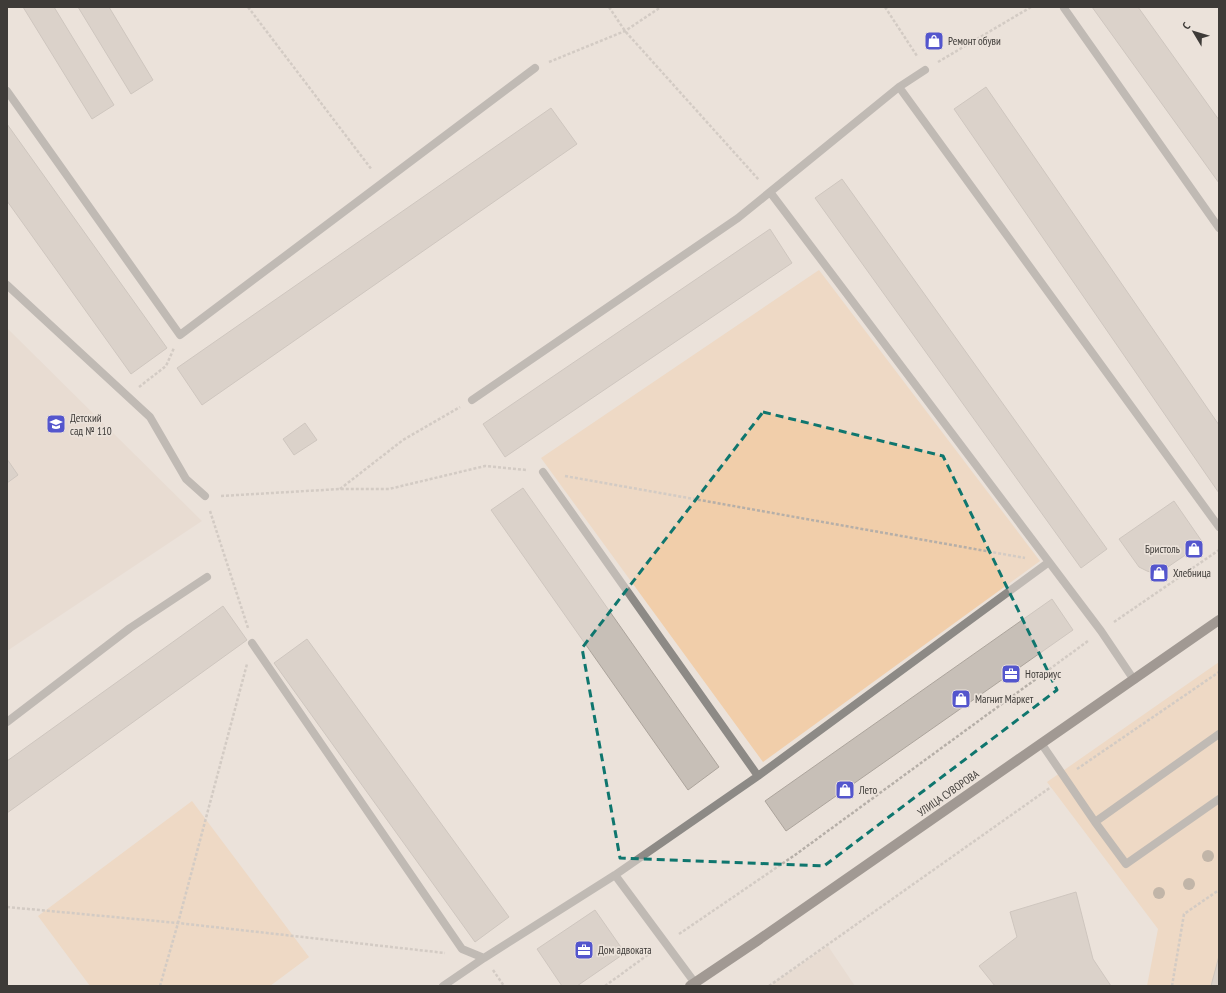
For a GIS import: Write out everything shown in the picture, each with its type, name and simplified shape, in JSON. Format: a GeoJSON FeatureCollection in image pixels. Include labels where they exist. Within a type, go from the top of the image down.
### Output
{"type":"FeatureCollection","features":[{"type":"Feature","properties":{"kind":"main road","name":"УЛИЦА СУВОРОВА"},"geometry":{"type":"LineString","coordinates":[[692,984],[758,941],[1219,620]]}},
{"type":"Feature","properties":{"kind":"lane"},"geometry":{"type":"LineString","coordinates":[[1064,8],[1219,228]]}},
{"type":"Feature","properties":{"kind":"lane"},"geometry":{"type":"LineString","coordinates":[[7,91],[180,335],[535,68]]}},
{"type":"Feature","properties":{"kind":"lane"},"geometry":{"type":"LineString","coordinates":[[472,400],[738,218],[899,87],[925,70]]}},
{"type":"Feature","properties":{"kind":"lane"},"geometry":{"type":"LineString","coordinates":[[899,87],[1219,527]]}},
{"type":"Feature","properties":{"kind":"lane"},"geometry":{"type":"LineString","coordinates":[[770,192],[1101,631],[1134,680]]}},
{"type":"Feature","properties":{"kind":"lane"},"geometry":{"type":"LineString","coordinates":[[7,284],[150,417],[186,479],[205,496]]}},
{"type":"Feature","properties":{"kind":"lane"},"geometry":{"type":"LineString","coordinates":[[543,472],[758,776]]}},
{"type":"Feature","properties":{"kind":"lane"},"geometry":{"type":"LineString","coordinates":[[443,986],[484,958],[615,875],[758,776],[1049,562]]}},
{"type":"Feature","properties":{"kind":"lane"},"geometry":{"type":"LineString","coordinates":[[7,722],[130,628],[207,577]]}},
{"type":"Feature","properties":{"kind":"lane"},"geometry":{"type":"LineString","coordinates":[[252,643],[462,948],[484,958]]}},
{"type":"Feature","properties":{"kind":"lane"},"geometry":{"type":"LineString","coordinates":[[1095,822],[1219,734]]}},
{"type":"Feature","properties":{"kind":"lane"},"geometry":{"type":"LineString","coordinates":[[1041,743],[1066,777],[1095,822],[1126,864],[1219,799]]}},
{"type":"Feature","properties":{"kind":"lane"},"geometry":{"type":"LineString","coordinates":[[615,875],[666,942],[692,984]]}},
{"type":"Feature","properties":{"kind":"path"},"geometry":{"type":"LineString","coordinates":[[248,7],[382,184]]}},
{"type":"Feature","properties":{"kind":"path"},"geometry":{"type":"LineString","coordinates":[[609,7],[625,31],[770,192]]}},
{"type":"Feature","properties":{"kind":"path"},"geometry":{"type":"LineString","coordinates":[[535,68],[625,31],[661,7]]}},
{"type":"Feature","properties":{"kind":"path"},"geometry":{"type":"LineString","coordinates":[[885,7],[925,70],[1031,7]]}},
{"type":"Feature","properties":{"kind":"path"},"geometry":{"type":"LineString","coordinates":[[127,396],[166,366],[180,335]]}},
{"type":"Feature","properties":{"kind":"path"},"geometry":{"type":"LineString","coordinates":[[340,489],[403,440],[472,400]]}},
{"type":"Feature","properties":{"kind":"path"},"geometry":{"type":"LineString","coordinates":[[160,986],[252,643],[205,496],[340,489],[389,489],[485,466],[543,472],[1049,562]]}},
{"type":"Feature","properties":{"kind":"path"},"geometry":{"type":"LineString","coordinates":[[605,986],[666,942],[795,856],[1101,631],[1219,550]]}},
{"type":"Feature","properties":{"kind":"path"},"geometry":{"type":"LineString","coordinates":[[769,986],[1066,777],[1219,672]]}},
{"type":"Feature","properties":{"kind":"path"},"geometry":{"type":"LineString","coordinates":[[1172,986],[1184,914],[1219,890]]}},
{"type":"Feature","properties":{"kind":"path"},"geometry":{"type":"LineString","coordinates":[[7,907],[178,923],[452,954]]}},
{"type":"Feature","properties":{"kind":"highlighted area"},"geometry":{"type":"Polygon","coordinates":[[[763,412],[943,456],[1057,690],[824,866],[620,858],[582,648],[763,412]]]}},
{"type":"Feature","properties":{"kind":"shaded area"},"geometry":{"type":"Polygon","coordinates":[[[819,270],[1040,561],[763,762],[541,458],[819,270]]]}},
{"type":"Feature","properties":{"kind":"shaded area","name":"Детский сад № 110"},"geometry":{"type":"Polygon","coordinates":[[[7,328],[202,521],[7,651],[7,328]]]}},
{"type":"Feature","properties":{"kind":"shaded area"},"geometry":{"type":"Polygon","coordinates":[[[1219,662],[1219,986],[1147,986],[1158,929],[1047,782],[1219,662]]]}},
{"type":"Feature","properties":{"kind":"shaded area"},"geometry":{"type":"Polygon","coordinates":[[[192,801],[309,957],[270,986],[90,986],[38,916],[192,801]]]}},
{"type":"Feature","properties":{"kind":"shaded area"},"geometry":{"type":"Polygon","coordinates":[[[828,946],[855,986],[769,986],[828,946]]]}},
{"type":"Feature","properties":{"kind":"building"},"geometry":{"type":"Polygon","coordinates":[[[23,7],[54,7],[114,105],[92,119],[23,7]]]}},
{"type":"Feature","properties":{"kind":"building"},"geometry":{"type":"Polygon","coordinates":[[[78,7],[109,7],[153,80],[131,94],[78,7]]]}},
{"type":"Feature","properties":{"kind":"building"},"geometry":{"type":"Polygon","coordinates":[[[1092,7],[1138,7],[1219,120],[1219,183],[1092,7]]]}},
{"type":"Feature","properties":{"kind":"building"},"geometry":{"type":"Polygon","coordinates":[[[986,87],[1219,425],[1219,493],[954,109],[986,87]]]}},
{"type":"Feature","properties":{"kind":"building"},"geometry":{"type":"Polygon","coordinates":[[[551,108],[577,144],[202,405],[177,368],[551,108]]]}},
{"type":"Feature","properties":{"kind":"building"},"geometry":{"type":"Polygon","coordinates":[[[7,124],[167,348],[131,374],[7,201],[7,124]]]}},
{"type":"Feature","properties":{"kind":"building"},"geometry":{"type":"Polygon","coordinates":[[[842,179],[1107,549],[1081,568],[815,198],[842,179]]]}},
{"type":"Feature","properties":{"kind":"building"},"geometry":{"type":"Polygon","coordinates":[[[770,229],[792,263],[505,457],[483,424],[770,229]]]}},
{"type":"Feature","properties":{"kind":"building"},"geometry":{"type":"Polygon","coordinates":[[[305,423],[317,440],[294,455],[283,439],[305,423]]]}},
{"type":"Feature","properties":{"kind":"building"},"geometry":{"type":"Polygon","coordinates":[[[7,459],[18,475],[7,483],[7,459]]]}},
{"type":"Feature","properties":{"kind":"building"},"geometry":{"type":"Polygon","coordinates":[[[523,488],[719,767],[688,790],[491,510],[523,488]]]}},
{"type":"Feature","properties":{"kind":"building"},"geometry":{"type":"Polygon","coordinates":[[[1174,501],[1203,543],[1159,573],[1147,571],[1139,567],[1119,539],[1174,501]]]}},
{"type":"Feature","properties":{"kind":"building"},"geometry":{"type":"Polygon","coordinates":[[[1052,599],[1073,630],[786,831],[765,801],[1052,599]]]}},
{"type":"Feature","properties":{"kind":"building"},"geometry":{"type":"Polygon","coordinates":[[[223,606],[247,640],[7,813],[7,761],[223,606]]]}},
{"type":"Feature","properties":{"kind":"building"},"geometry":{"type":"Polygon","coordinates":[[[307,639],[509,917],[475,942],[274,663],[307,639]]]}},
{"type":"Feature","properties":{"kind":"building"},"geometry":{"type":"Polygon","coordinates":[[[1076,892],[1093,959],[1111,986],[995,986],[979,966],[1017,937],[1010,912],[1076,892]]]}},
{"type":"Feature","properties":{"kind":"building"},"geometry":{"type":"Polygon","coordinates":[[[595,910],[625,953],[577,986],[562,986],[537,949],[595,910]]]}},
{"type":"Feature","properties":{"kind":"building"},"geometry":{"type":"Polygon","coordinates":[[[1219,956],[1219,986],[1211,986],[1219,956]]]}},
{"type":"Feature","properties":{"kind":"place","name":"Ремонт обуви"},"geometry":{"type":"Point","coordinates":[934,41]}},
{"type":"Feature","properties":{"kind":"place","name":"Детский сад № 110"},"geometry":{"type":"Point","coordinates":[56,424]}},
{"type":"Feature","properties":{"kind":"place","name":"Бристоль"},"geometry":{"type":"Point","coordinates":[1194,549]}},
{"type":"Feature","properties":{"kind":"place","name":"Хлебница"},"geometry":{"type":"Point","coordinates":[1159,573]}},
{"type":"Feature","properties":{"kind":"place","name":"Нотариус"},"geometry":{"type":"Point","coordinates":[1011,674]}},
{"type":"Feature","properties":{"kind":"place","name":"Магнит Маркет"},"geometry":{"type":"Point","coordinates":[961,699]}},
{"type":"Feature","properties":{"kind":"place","name":"Лето"},"geometry":{"type":"Point","coordinates":[845,790]}},
{"type":"Feature","properties":{"kind":"place","name":"Дом адвоката"},"geometry":{"type":"Point","coordinates":[584,950]}}]}
